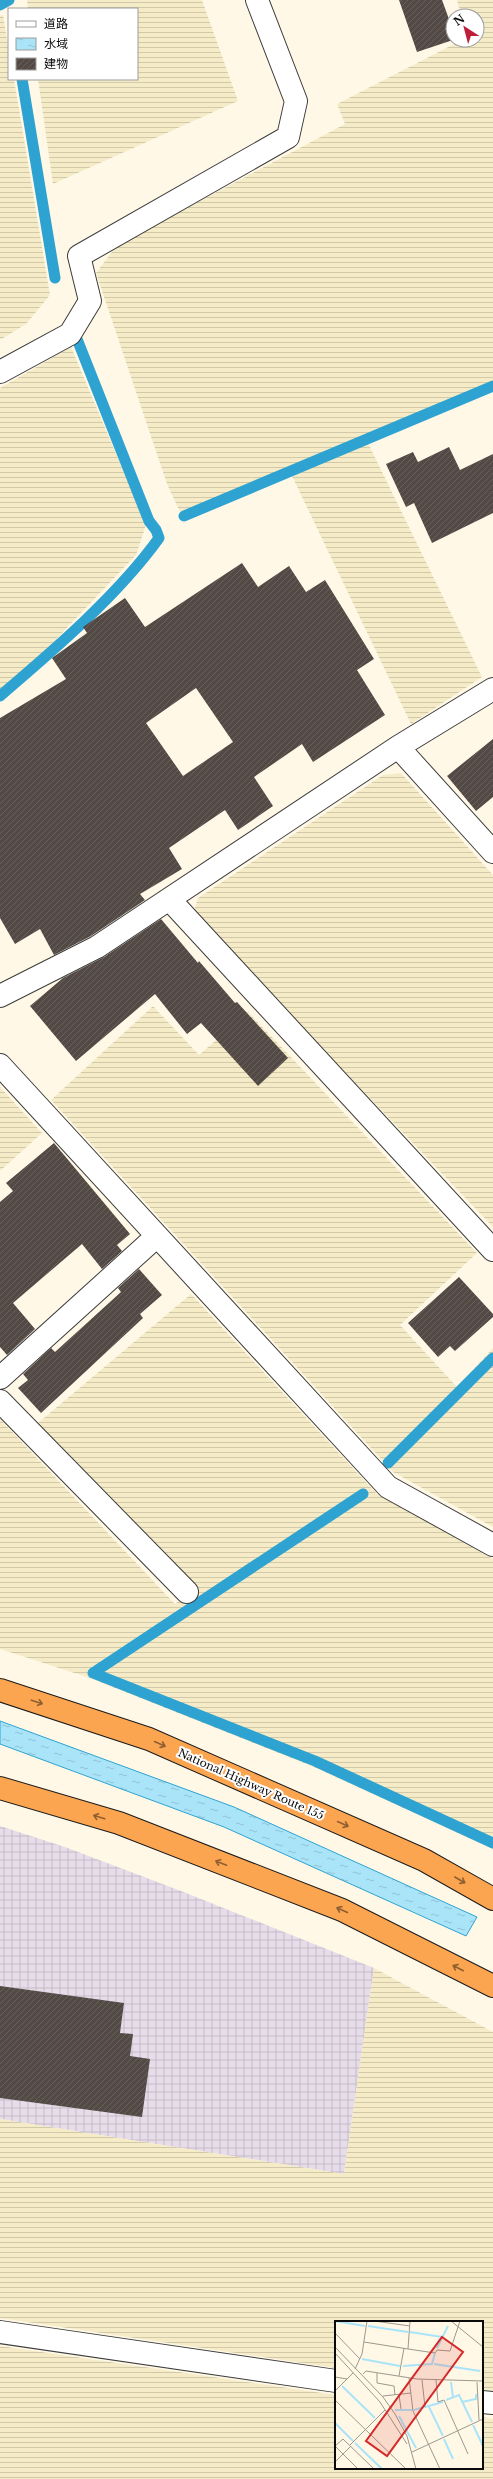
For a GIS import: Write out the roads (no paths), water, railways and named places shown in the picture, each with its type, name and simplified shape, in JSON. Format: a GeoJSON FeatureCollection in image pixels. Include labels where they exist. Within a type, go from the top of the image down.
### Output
{"type":"FeatureCollection","features":[{"type":"Feature","properties":{"kind":"highway","name":"National Highway Route 155"},"geometry":{"type":"LineString","coordinates":[[0,1690],[149,1739],[424,1860],[493,1899]]}},
{"type":"Feature","properties":{"kind":"highway"},"geometry":{"type":"LineString","coordinates":[[0,1788],[119,1823],[342,1910],[493,1986]]}},
{"type":"Feature","properties":{"kind":"street"},"geometry":{"type":"LineString","coordinates":[[0,372],[70,334],[90,301],[78,256],[288,137],[296,101],[257,0]]}},
{"type":"Feature","properties":{"kind":"street"},"geometry":{"type":"LineString","coordinates":[[0,996],[97,947],[170,900],[398,747],[493,689]]}},
{"type":"Feature","properties":{"kind":"street"},"geometry":{"type":"LineString","coordinates":[[398,747],[493,852]]}},
{"type":"Feature","properties":{"kind":"street"},"geometry":{"type":"LineString","coordinates":[[170,900],[493,1250]]}},
{"type":"Feature","properties":{"kind":"street"},"geometry":{"type":"LineString","coordinates":[[0,1065],[388,1487],[493,1545]]}},
{"type":"Feature","properties":{"kind":"street"},"geometry":{"type":"LineString","coordinates":[[0,1378],[157,1236]]}},
{"type":"Feature","properties":{"kind":"street"},"geometry":{"type":"LineString","coordinates":[[0,1401],[187,1592]]}},
{"type":"Feature","properties":{"kind":"street"},"geometry":{"type":"LineString","coordinates":[[0,2332],[335,2381]]}},
{"type":"Feature","properties":{"kind":"street"},"geometry":{"type":"LineString","coordinates":[[483,2402],[493,2404]]}},
{"type":"Feature","properties":{"kind":"water"},"geometry":{"type":"Polygon","coordinates":[[[0,1721],[234,1807],[477,1917],[466,1936],[224,1827],[0,1744],[0,1721]]]}},
{"type":"Feature","properties":{"kind":"waterway"},"geometry":{"type":"LineString","coordinates":[[0,5],[9,0]]}},
{"type":"Feature","properties":{"kind":"waterway"},"geometry":{"type":"LineString","coordinates":[[22,80],[55,278]]}},
{"type":"Feature","properties":{"kind":"waterway"},"geometry":{"type":"LineString","coordinates":[[0,696],[42,660],[105,601],[143,559],[159,538],[156,530],[149,521],[77,339]]}},
{"type":"Feature","properties":{"kind":"waterway"},"geometry":{"type":"LineString","coordinates":[[184,516],[493,386]]}},
{"type":"Feature","properties":{"kind":"waterway"},"geometry":{"type":"LineString","coordinates":[[388,1463],[493,1358]]}},
{"type":"Feature","properties":{"kind":"waterway"},"geometry":{"type":"LineString","coordinates":[[363,1494],[93,1673],[315,1761],[493,1843]]}}]}
